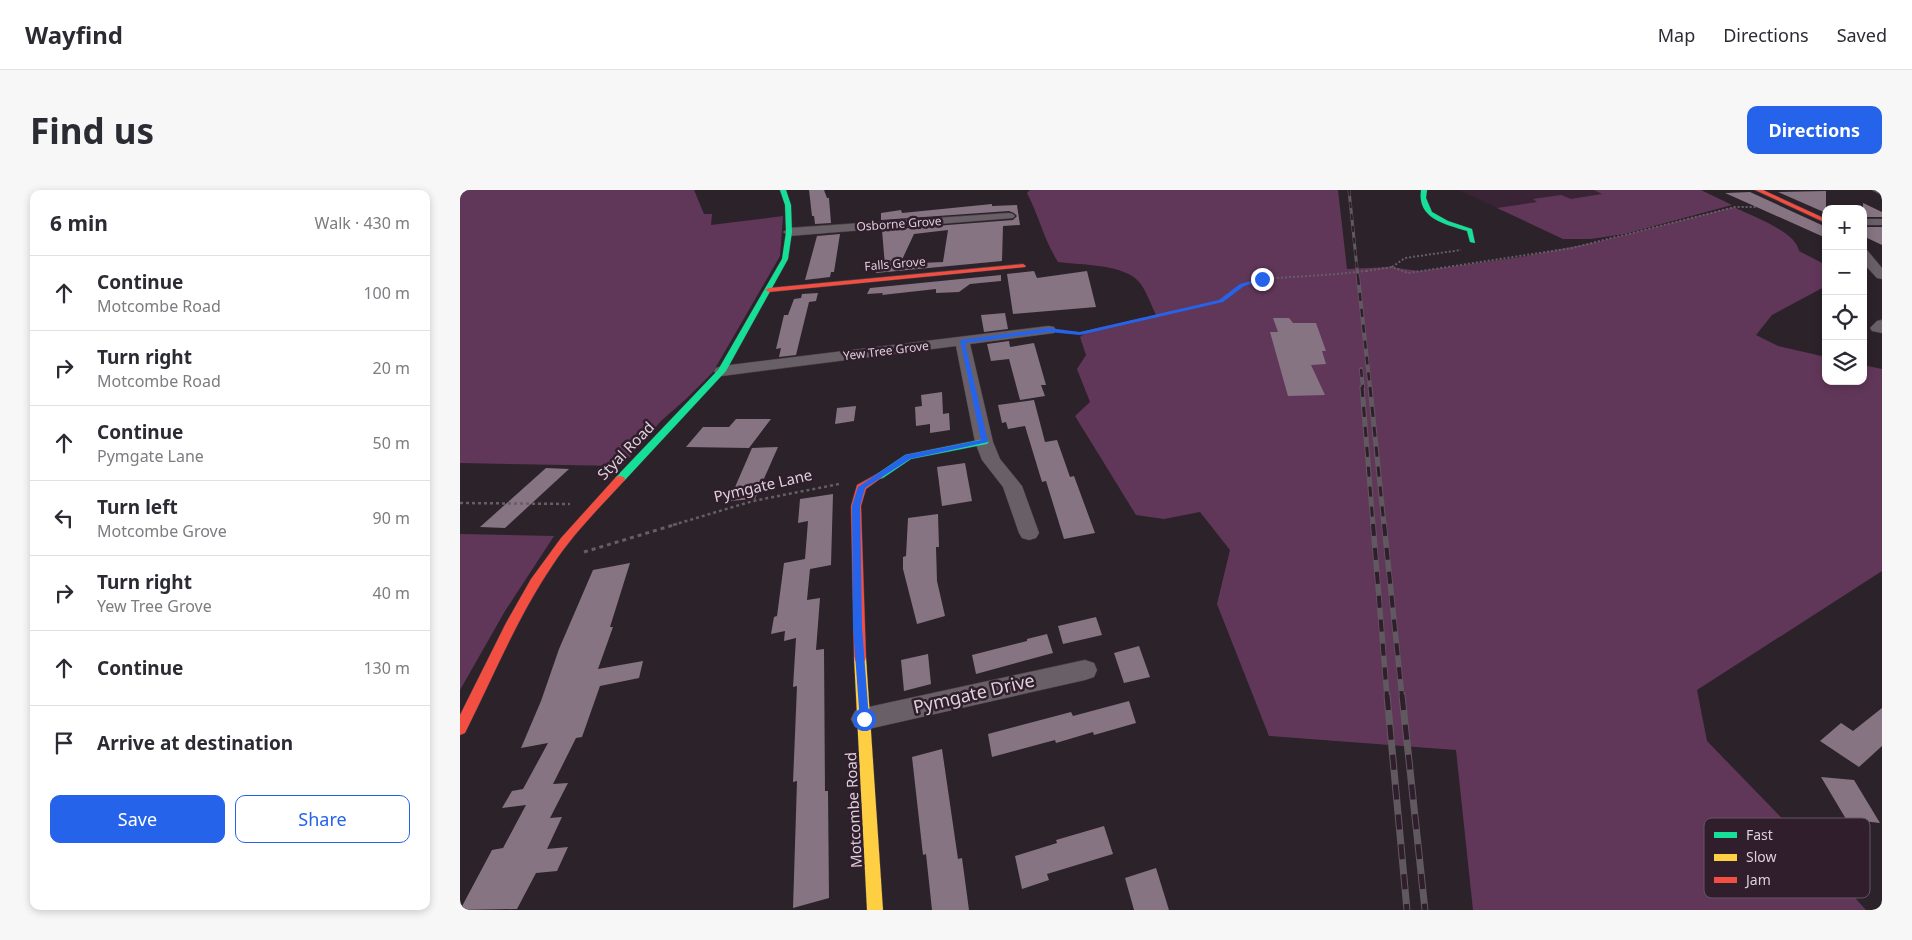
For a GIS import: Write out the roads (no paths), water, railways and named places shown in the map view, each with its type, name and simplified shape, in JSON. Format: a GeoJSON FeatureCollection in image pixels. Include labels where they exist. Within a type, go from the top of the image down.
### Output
{"type":"FeatureCollection","features":[{"type":"Feature","properties":{"kind":"street","name":"Styal Road"},"geometry":{"type":"LineString","coordinates":[[460,729],[519,613],[548,563],[596,505],[722,371],[786,259],[789,232],[788,205],[783,190]]}},
{"type":"Feature","properties":{"kind":"street"},"geometry":{"type":"LineString","coordinates":[[1424,190],[1423,198],[1429,213],[1446,222],[1470,230],[1473,242]]}},
{"type":"Feature","properties":{"kind":"street"},"geometry":{"type":"LineString","coordinates":[[1758,190],[1822,219]]}},
{"type":"Feature","properties":{"kind":"street"},"geometry":{"type":"LineString","coordinates":[[1877,190],[1882,192]]}},
{"type":"Feature","properties":{"kind":"street","name":"Osborne Grove"},"geometry":{"type":"LineString","coordinates":[[789,232],[1009,216]]}},
{"type":"Feature","properties":{"kind":"street"},"geometry":{"type":"LineString","coordinates":[[1867,222],[1882,222]]}},
{"type":"Feature","properties":{"kind":"street"},"geometry":{"type":"LineString","coordinates":[[1867,259],[1882,275]]}},
{"type":"Feature","properties":{"kind":"street","name":"Falls Grove"},"geometry":{"type":"LineString","coordinates":[[768,290],[1023,266]]}},
{"type":"Feature","properties":{"kind":"street"},"geometry":{"type":"LineString","coordinates":[[1882,324],[1877,328],[1882,329]]}},
{"type":"Feature","properties":{"kind":"street","name":"Yew Tree Grove"},"geometry":{"type":"LineString","coordinates":[[722,371],[1049,330]]}},
{"type":"Feature","properties":{"kind":"street"},"geometry":{"type":"LineString","coordinates":[[962,341],[984,442],[991,460],[1012,486],[1029,533]]}},
{"type":"Feature","properties":{"kind":"street","name":"Motcombe Road"},"geometry":{"type":"LineString","coordinates":[[875,910],[858,627],[856,506],[861,487],[908,457],[984,442]]}},
{"type":"Feature","properties":{"kind":"street","name":"Pymgate Drive"},"geometry":{"type":"LineString","coordinates":[[864,719],[1085,670]]}},
{"type":"Feature","properties":{"kind":"railway"},"geometry":{"type":"LineString","coordinates":[[1349,190],[1358,278]]}},
{"type":"Feature","properties":{"kind":"railway"},"geometry":{"type":"LineString","coordinates":[[1358,277],[1370,388]]}},
{"type":"Feature","properties":{"kind":"railway"},"geometry":{"type":"LineString","coordinates":[[1361,369],[1363,388]]}},
{"type":"Feature","properties":{"kind":"railway"},"geometry":{"type":"LineString","coordinates":[[1362,387],[1373,525]]}},
{"type":"Feature","properties":{"kind":"railway"},"geometry":{"type":"LineString","coordinates":[[1370,387],[1384,525]]}},
{"type":"Feature","properties":{"kind":"railway"},"geometry":{"type":"LineString","coordinates":[[1373,524],[1387,697]]}},
{"type":"Feature","properties":{"kind":"railway"},"geometry":{"type":"LineString","coordinates":[[1384,524],[1402,697]]}},
{"type":"Feature","properties":{"kind":"railway"},"geometry":{"type":"LineString","coordinates":[[1387,695],[1407,910]]}},
{"type":"Feature","properties":{"kind":"railway"},"geometry":{"type":"LineString","coordinates":[[1402,695],[1425,910]]}}]}
